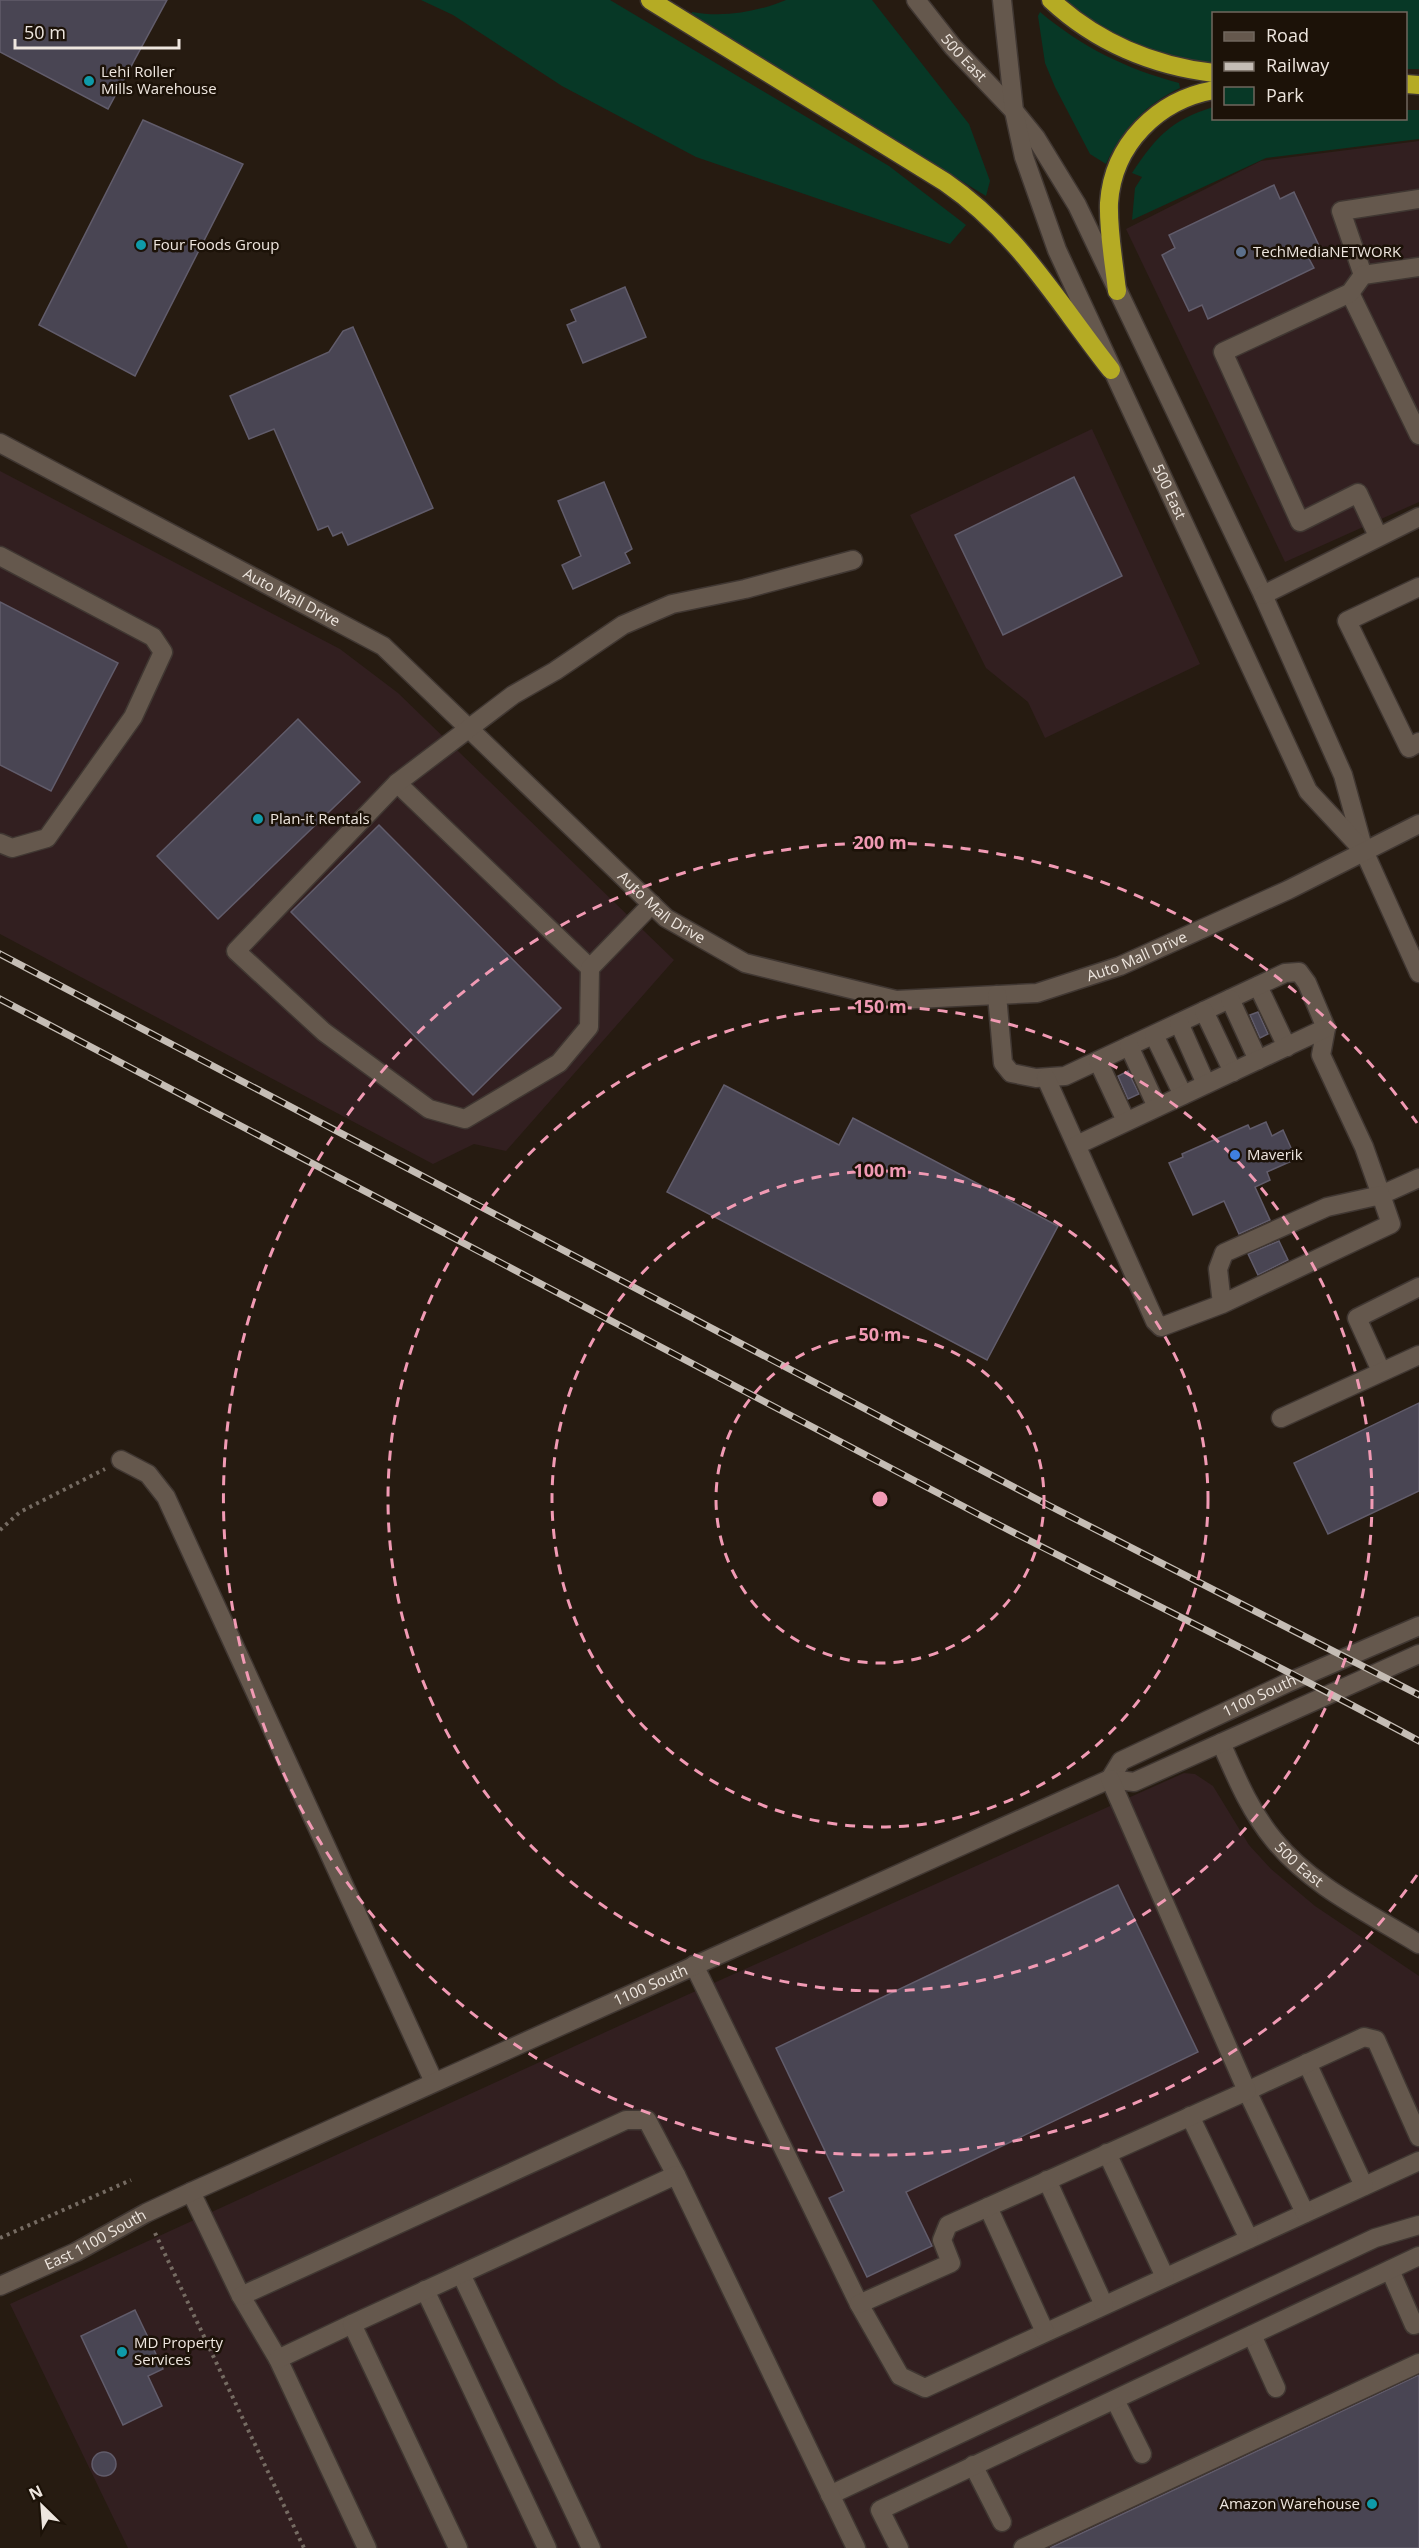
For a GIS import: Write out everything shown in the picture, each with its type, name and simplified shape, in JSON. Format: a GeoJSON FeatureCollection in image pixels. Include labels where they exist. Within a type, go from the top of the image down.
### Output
{"type":"FeatureCollection","features":[{"type":"Feature","properties":{"kind":"highway"},"geometry":{"type":"LineString","coordinates":[[650,0],[945,182],[973,203],[1020,247],[1065,312],[1111,370]]}},
{"type":"Feature","properties":{"kind":"highway"},"geometry":{"type":"LineString","coordinates":[[1051,0],[1086,28],[1125,50],[1165,64],[1212,73]]}},
{"type":"Feature","properties":{"kind":"highway"},"geometry":{"type":"LineString","coordinates":[[1117,291],[1109,203],[1113,180],[1123,154],[1139,130],[1166,107],[1192,95],[1212,90]]}},
{"type":"Feature","properties":{"kind":"street","name":"500 East"},"geometry":{"type":"LineString","coordinates":[[916,0],[953,47],[1014,111],[1045,151],[1070,191],[1263,595],[1343,775],[1364,850],[1419,973]]}},
{"type":"Feature","properties":{"kind":"street","name":"500 East"},"geometry":{"type":"LineString","coordinates":[[1002,0],[1014,111],[1024,157],[1043,218],[1111,370],[1308,791],[1364,850]]}},
{"type":"Feature","properties":{"kind":"street"},"geometry":{"type":"LineString","coordinates":[[1363,275],[1341,211],[1419,199]]}},
{"type":"Feature","properties":{"kind":"street"},"geometry":{"type":"LineString","coordinates":[[1378,536],[1358,494],[1300,522],[1223,352],[1350,293],[1363,275],[1419,267]]}},
{"type":"Feature","properties":{"kind":"street"},"geometry":{"type":"LineString","coordinates":[[1350,293],[1419,435]]}},
{"type":"Feature","properties":{"kind":"street","name":"Auto Mall Drive"},"geometry":{"type":"LineString","coordinates":[[0,443],[383,646],[666,918],[745,963],[896,1000],[1037,993],[1120,966],[1288,890],[1419,824]]}},
{"type":"Feature","properties":{"kind":"street"},"geometry":{"type":"LineString","coordinates":[[1263,595],[1419,517]]}},
{"type":"Feature","properties":{"kind":"street"},"geometry":{"type":"LineString","coordinates":[[0,556],[153,637],[163,652],[132,717],[47,838],[12,848],[0,843]]}},
{"type":"Feature","properties":{"kind":"street"},"geometry":{"type":"LineString","coordinates":[[652,904],[591,968],[589,1027],[559,1063],[465,1119],[429,1109],[324,1032],[236,951],[397,783],[513,694],[555,671],[623,625],[672,604],[745,589],[853,560]]}},
{"type":"Feature","properties":{"kind":"street"},"geometry":{"type":"LineString","coordinates":[[1419,587],[1347,621],[1408,748],[1419,742]]}},
{"type":"Feature","properties":{"kind":"street"},"geometry":{"type":"LineString","coordinates":[[397,783],[591,968]]}},
{"type":"Feature","properties":{"kind":"street"},"geometry":{"type":"LineString","coordinates":[[997,995],[1003,1063],[1011,1073],[1046,1078],[1065,1076],[1285,973],[1299,972],[1307,983],[1326,1028],[1321,1055],[1364,1147],[1391,1224],[1221,1304],[1161,1327],[1155,1321],[1046,1078]]}},
{"type":"Feature","properties":{"kind":"street"},"geometry":{"type":"LineString","coordinates":[[1258,986],[1287,1047]]}},
{"type":"Feature","properties":{"kind":"street"},"geometry":{"type":"LineString","coordinates":[[1230,999],[1258,1060]]}},
{"type":"Feature","properties":{"kind":"street"},"geometry":{"type":"LineString","coordinates":[[1204,1011],[1233,1072]]}},
{"type":"Feature","properties":{"kind":"street"},"geometry":{"type":"LineString","coordinates":[[1179,1023],[1206,1084]]}},
{"type":"Feature","properties":{"kind":"street"},"geometry":{"type":"LineString","coordinates":[[1077,1145],[1326,1028]]}},
{"type":"Feature","properties":{"kind":"street"},"geometry":{"type":"LineString","coordinates":[[1154,1035],[1183,1095]]}},
{"type":"Feature","properties":{"kind":"street"},"geometry":{"type":"LineString","coordinates":[[1129,1046],[1157,1107]]}},
{"type":"Feature","properties":{"kind":"street"},"geometry":{"type":"LineString","coordinates":[[1098,1061],[1126,1121]]}},
{"type":"Feature","properties":{"kind":"street"},"geometry":{"type":"LineString","coordinates":[[1221,1304],[1218,1269],[1224,1253],[1327,1208],[1381,1195],[1419,1178]]}},
{"type":"Feature","properties":{"kind":"street"},"geometry":{"type":"LineString","coordinates":[[1381,1371],[1357,1318],[1419,1287]]}},
{"type":"Feature","properties":{"kind":"street"},"geometry":{"type":"LineString","coordinates":[[1281,1418],[1419,1355]]}},
{"type":"Feature","properties":{"kind":"street"},"geometry":{"type":"LineString","coordinates":[[121,1460],[148,1474],[166,1497],[434,2082]]}},
{"type":"Feature","properties":{"kind":"street","name":"1100 South"},"geometry":{"type":"LineString","coordinates":[[1110,1779],[1121,1761],[1287,1683],[1419,1626]]}},
{"type":"Feature","properties":{"kind":"street","name":"1100 South"},"geometry":{"type":"LineString","coordinates":[[191,2192],[1110,1779],[1134,1782],[1419,1654]]}},
{"type":"Feature","properties":{"kind":"street","name":"500 East"},"geometry":{"type":"LineString","coordinates":[[1221,1743],[1245,1798],[1286,1854],[1324,1885],[1419,1944]]}},
{"type":"Feature","properties":{"kind":"street"},"geometry":{"type":"LineString","coordinates":[[1110,1779],[1170,1910],[1247,2091],[1305,2213]]}},
{"type":"Feature","properties":{"kind":"street"},"geometry":{"type":"LineString","coordinates":[[693,1965],[794,2176],[859,2304],[900,2376],[925,2388],[1419,2161]]}},
{"type":"Feature","properties":{"kind":"street"},"geometry":{"type":"LineString","coordinates":[[859,2304],[951,2263],[942,2240],[948,2225],[1364,2037],[1376,2040],[1419,2137]]}},
{"type":"Feature","properties":{"kind":"street"},"geometry":{"type":"LineString","coordinates":[[1307,2063],[1364,2186]]}},
{"type":"Feature","properties":{"kind":"street"},"geometry":{"type":"LineString","coordinates":[[1190,2116],[1249,2239]]}},
{"type":"Feature","properties":{"kind":"street"},"geometry":{"type":"LineString","coordinates":[[241,2296],[626,2120],[647,2120],[676,2175],[856,2548]]}},
{"type":"Feature","properties":{"kind":"street"},"geometry":{"type":"LineString","coordinates":[[1107,2153],[1165,2277]]}},
{"type":"Feature","properties":{"kind":"street"},"geometry":{"type":"LineString","coordinates":[[278,2359],[676,2175]]}},
{"type":"Feature","properties":{"kind":"street"},"geometry":{"type":"LineString","coordinates":[[1047,2180],[1104,2306]]}},
{"type":"Feature","properties":{"kind":"street"},"geometry":{"type":"LineString","coordinates":[[191,2192],[241,2296],[278,2359],[367,2548]]}},
{"type":"Feature","properties":{"kind":"street","name":"East 1100 South"},"geometry":{"type":"LineString","coordinates":[[0,2286],[76,2252],[146,2213],[191,2192]]}},
{"type":"Feature","properties":{"kind":"street"},"geometry":{"type":"LineString","coordinates":[[988,2207],[1045,2332]]}},
{"type":"Feature","properties":{"kind":"street"},"geometry":{"type":"LineString","coordinates":[[830,2495],[1375,2238],[1419,2224]]}},
{"type":"Feature","properties":{"kind":"street"},"geometry":{"type":"LineString","coordinates":[[899,2548],[880,2510],[1419,2256]]}},
{"type":"Feature","properties":{"kind":"street"},"geometry":{"type":"LineString","coordinates":[[1390,2270],[1414,2325]]}},
{"type":"Feature","properties":{"kind":"street"},"geometry":{"type":"LineString","coordinates":[[461,2274],[591,2548]]}},
{"type":"Feature","properties":{"kind":"street"},"geometry":{"type":"LineString","coordinates":[[425,2290],[547,2548]]}},
{"type":"Feature","properties":{"kind":"street"},"geometry":{"type":"LineString","coordinates":[[352,2324],[458,2548]]}},
{"type":"Feature","properties":{"kind":"street"},"geometry":{"type":"LineString","coordinates":[[1252,2336],[1276,2388]]}},
{"type":"Feature","properties":{"kind":"street"},"geometry":{"type":"LineString","coordinates":[[1023,2548],[1419,2363]]}},
{"type":"Feature","properties":{"kind":"street"},"geometry":{"type":"LineString","coordinates":[[1115,2400],[1142,2454]]}},
{"type":"Feature","properties":{"kind":"street"},"geometry":{"type":"LineString","coordinates":[[973,2465],[1002,2522]]}},
{"type":"Feature","properties":{"kind":"path"},"geometry":{"type":"LineString","coordinates":[[0,1530],[20,1512],[121,1460]]}},
{"type":"Feature","properties":{"kind":"path"},"geometry":{"type":"LineString","coordinates":[[0,2238],[131,2180]]}},
{"type":"Feature","properties":{"kind":"path"},"geometry":{"type":"LineString","coordinates":[[155,2233],[304,2548]]}},
{"type":"Feature","properties":{"kind":"shaded area"},"geometry":{"type":"Polygon","coordinates":[[[1419,141],[1419,502],[1285,562],[1126,229],[1261,161],[1419,141]]]}},
{"type":"Feature","properties":{"kind":"shaded area"},"geometry":{"type":"Polygon","coordinates":[[[1092,429],[1200,664],[1045,738],[1028,702],[986,668],[910,515],[1092,429]]]}},
{"type":"Feature","properties":{"kind":"shaded area"},"geometry":{"type":"Polygon","coordinates":[[[0,471],[340,649],[398,693],[674,960],[506,1151],[474,1144],[433,1164],[0,934],[0,471]]]}},
{"type":"Feature","properties":{"kind":"shaded area"},"geometry":{"type":"Polygon","coordinates":[[[1184,1773],[1195,1774],[1213,1786],[1249,1845],[1271,1869],[1315,1906],[1419,1976],[1419,2548],[128,2548],[10,2304],[678,1999],[1184,1773]]]}},
{"type":"Feature","properties":{"kind":"green space"},"geometry":{"type":"Polygon","coordinates":[[[421,0],[610,0],[889,166],[966,225],[950,244],[696,157],[562,86],[453,15],[421,0]]]}},
{"type":"Feature","properties":{"kind":"green space"},"geometry":{"type":"Polygon","coordinates":[[[786,0],[872,0],[969,124],[990,181],[986,196],[691,16],[692,12],[740,13],[786,0]]]}},
{"type":"Feature","properties":{"kind":"green space"},"geometry":{"type":"Polygon","coordinates":[[[1065,0],[1419,0],[1419,69],[1407,69],[1407,12],[1212,12],[1212,64],[1172,55],[1134,42],[1099,25],[1065,0]]]}},
{"type":"Feature","properties":{"kind":"green space"},"geometry":{"type":"Polygon","coordinates":[[[1040,12],[1072,36],[1105,55],[1141,71],[1179,83],[1180,88],[1156,102],[1136,119],[1112,151],[1106,164],[1090,154],[1055,87],[1045,63],[1038,16],[1040,12]]]}},
{"type":"Feature","properties":{"kind":"green space"},"geometry":{"type":"Polygon","coordinates":[[[1212,107],[1212,120],[1407,120],[1407,110],[1419,110],[1419,139],[1266,158],[1132,220],[1135,188],[1142,177],[1132,173],[1166,131],[1198,112],[1212,107]]]}},
{"type":"Feature","properties":{"kind":"building","name":"Lehi Roller Mills Warehouse"},"geometry":{"type":"Polygon","coordinates":[[[0,0],[167,0],[108,109],[0,52],[0,0]]]}},
{"type":"Feature","properties":{"kind":"building","name":"Four Foods Group"},"geometry":{"type":"Polygon","coordinates":[[[143,120],[243,164],[135,376],[39,325],[143,120]]]}},
{"type":"Feature","properties":{"kind":"building","name":"TechMediaNETWORK"},"geometry":{"type":"Polygon","coordinates":[[[1274,185],[1280,199],[1294,192],[1320,248],[1307,255],[1314,268],[1208,319],[1202,305],[1189,311],[1162,255],[1175,248],[1169,235],[1274,185]]]}},
{"type":"Feature","properties":{"kind":"building"},"geometry":{"type":"Polygon","coordinates":[[[625,287],[646,337],[583,363],[567,325],[576,321],[571,310],[625,287]]]}},
{"type":"Feature","properties":{"kind":"building"},"geometry":{"type":"Polygon","coordinates":[[[353,327],[433,508],[348,545],[342,532],[333,536],[328,526],[318,530],[274,429],[249,439],[230,396],[329,352],[343,331],[353,327]]]}},
{"type":"Feature","properties":{"kind":"building"},"geometry":{"type":"Polygon","coordinates":[[[1074,477],[1122,576],[1003,635],[955,535],[1074,477]]]}},
{"type":"Feature","properties":{"kind":"building"},"geometry":{"type":"Polygon","coordinates":[[[604,482],[632,549],[625,553],[630,563],[573,589],[562,565],[581,556],[558,501],[604,482]]]}},
{"type":"Feature","properties":{"kind":"building"},"geometry":{"type":"Polygon","coordinates":[[[0,602],[118,663],[51,791],[0,765],[0,602]]]}},
{"type":"Feature","properties":{"kind":"building","name":"Plan-it Rentals"},"geometry":{"type":"Polygon","coordinates":[[[298,719],[360,782],[218,919],[157,856],[298,719]]]}},
{"type":"Feature","properties":{"kind":"building"},"geometry":{"type":"Polygon","coordinates":[[[379,825],[561,1008],[473,1095],[291,912],[379,825]]]}},
{"type":"Feature","properties":{"kind":"building"},"geometry":{"type":"Polygon","coordinates":[[[1258,1012],[1268,1034],[1260,1038],[1250,1015],[1258,1012]]]}},
{"type":"Feature","properties":{"kind":"building"},"geometry":{"type":"Polygon","coordinates":[[[1128,1071],[1139,1094],[1128,1099],[1118,1076],[1128,1071]]]}},
{"type":"Feature","properties":{"kind":"building"},"geometry":{"type":"Polygon","coordinates":[[[724,1085],[839,1145],[853,1118],[1058,1226],[987,1360],[667,1192],[724,1085]]]}},
{"type":"Feature","properties":{"kind":"building"},"geometry":{"type":"Polygon","coordinates":[[[1266,1122],[1272,1136],[1283,1130],[1296,1159],[1267,1172],[1270,1180],[1255,1187],[1270,1220],[1239,1234],[1224,1201],[1193,1215],[1169,1163],[1183,1157],[1182,1154],[1248,1125],[1250,1129],[1266,1122]]]}},
{"type":"Feature","properties":{"kind":"building"},"geometry":{"type":"Polygon","coordinates":[[[1279,1241],[1288,1260],[1258,1275],[1248,1254],[1279,1241]]]}},
{"type":"Feature","properties":{"kind":"building"},"geometry":{"type":"Polygon","coordinates":[[[1419,1403],[1419,1491],[1328,1534],[1294,1463],[1419,1403]]]}},
{"type":"Feature","properties":{"kind":"building"},"geometry":{"type":"Polygon","coordinates":[[[1118,1885],[1198,2052],[906,2192],[932,2246],[867,2277],[829,2198],[844,2191],[776,2048],[1118,1885]]]}},
{"type":"Feature","properties":{"kind":"building","name":"MD Property Services"},"geometry":{"type":"Polygon","coordinates":[[[135,2310],[163,2369],[148,2376],[162,2406],[123,2425],[81,2336],[135,2310]]]}},
{"type":"Feature","properties":{"kind":"building"},"geometry":{"type":"Polygon","coordinates":[[[1419,2375],[1419,2548],[1050,2548],[1419,2375]]]}},
{"type":"Feature","properties":{"kind":"building"},"geometry":{"type":"Polygon","coordinates":[[[104,2452],[113,2455],[116,2464],[113,2473],[104,2476],[95,2473],[92,2464],[95,2455],[104,2452]]]}},
{"type":"Feature","properties":{"kind":"railway"},"geometry":{"type":"LineString","coordinates":[[0,954],[1046,1504],[1419,1695]]}},
{"type":"Feature","properties":{"kind":"railway"},"geometry":{"type":"LineString","coordinates":[[0,999],[974,1512],[1419,1741]]}},
{"type":"Feature","properties":{"kind":"place","name":"Lehi Roller Mills Warehouse"},"geometry":{"type":"Point","coordinates":[89,81]}},
{"type":"Feature","properties":{"kind":"place","name":"Four Foods Group"},"geometry":{"type":"Point","coordinates":[141,245]}},
{"type":"Feature","properties":{"kind":"place","name":"TechMediaNETWORK"},"geometry":{"type":"Point","coordinates":[1241,252]}},
{"type":"Feature","properties":{"kind":"place","name":"Plan-it Rentals"},"geometry":{"type":"Point","coordinates":[258,819]}},
{"type":"Feature","properties":{"kind":"place","name":"Maverik"},"geometry":{"type":"Point","coordinates":[1235,1155]}},
{"type":"Feature","properties":{"kind":"place","name":"MD Property Services"},"geometry":{"type":"Point","coordinates":[122,2352]}},
{"type":"Feature","properties":{"kind":"place","name":"Amazon Warehouse"},"geometry":{"type":"Point","coordinates":[1372,2504]}}]}
